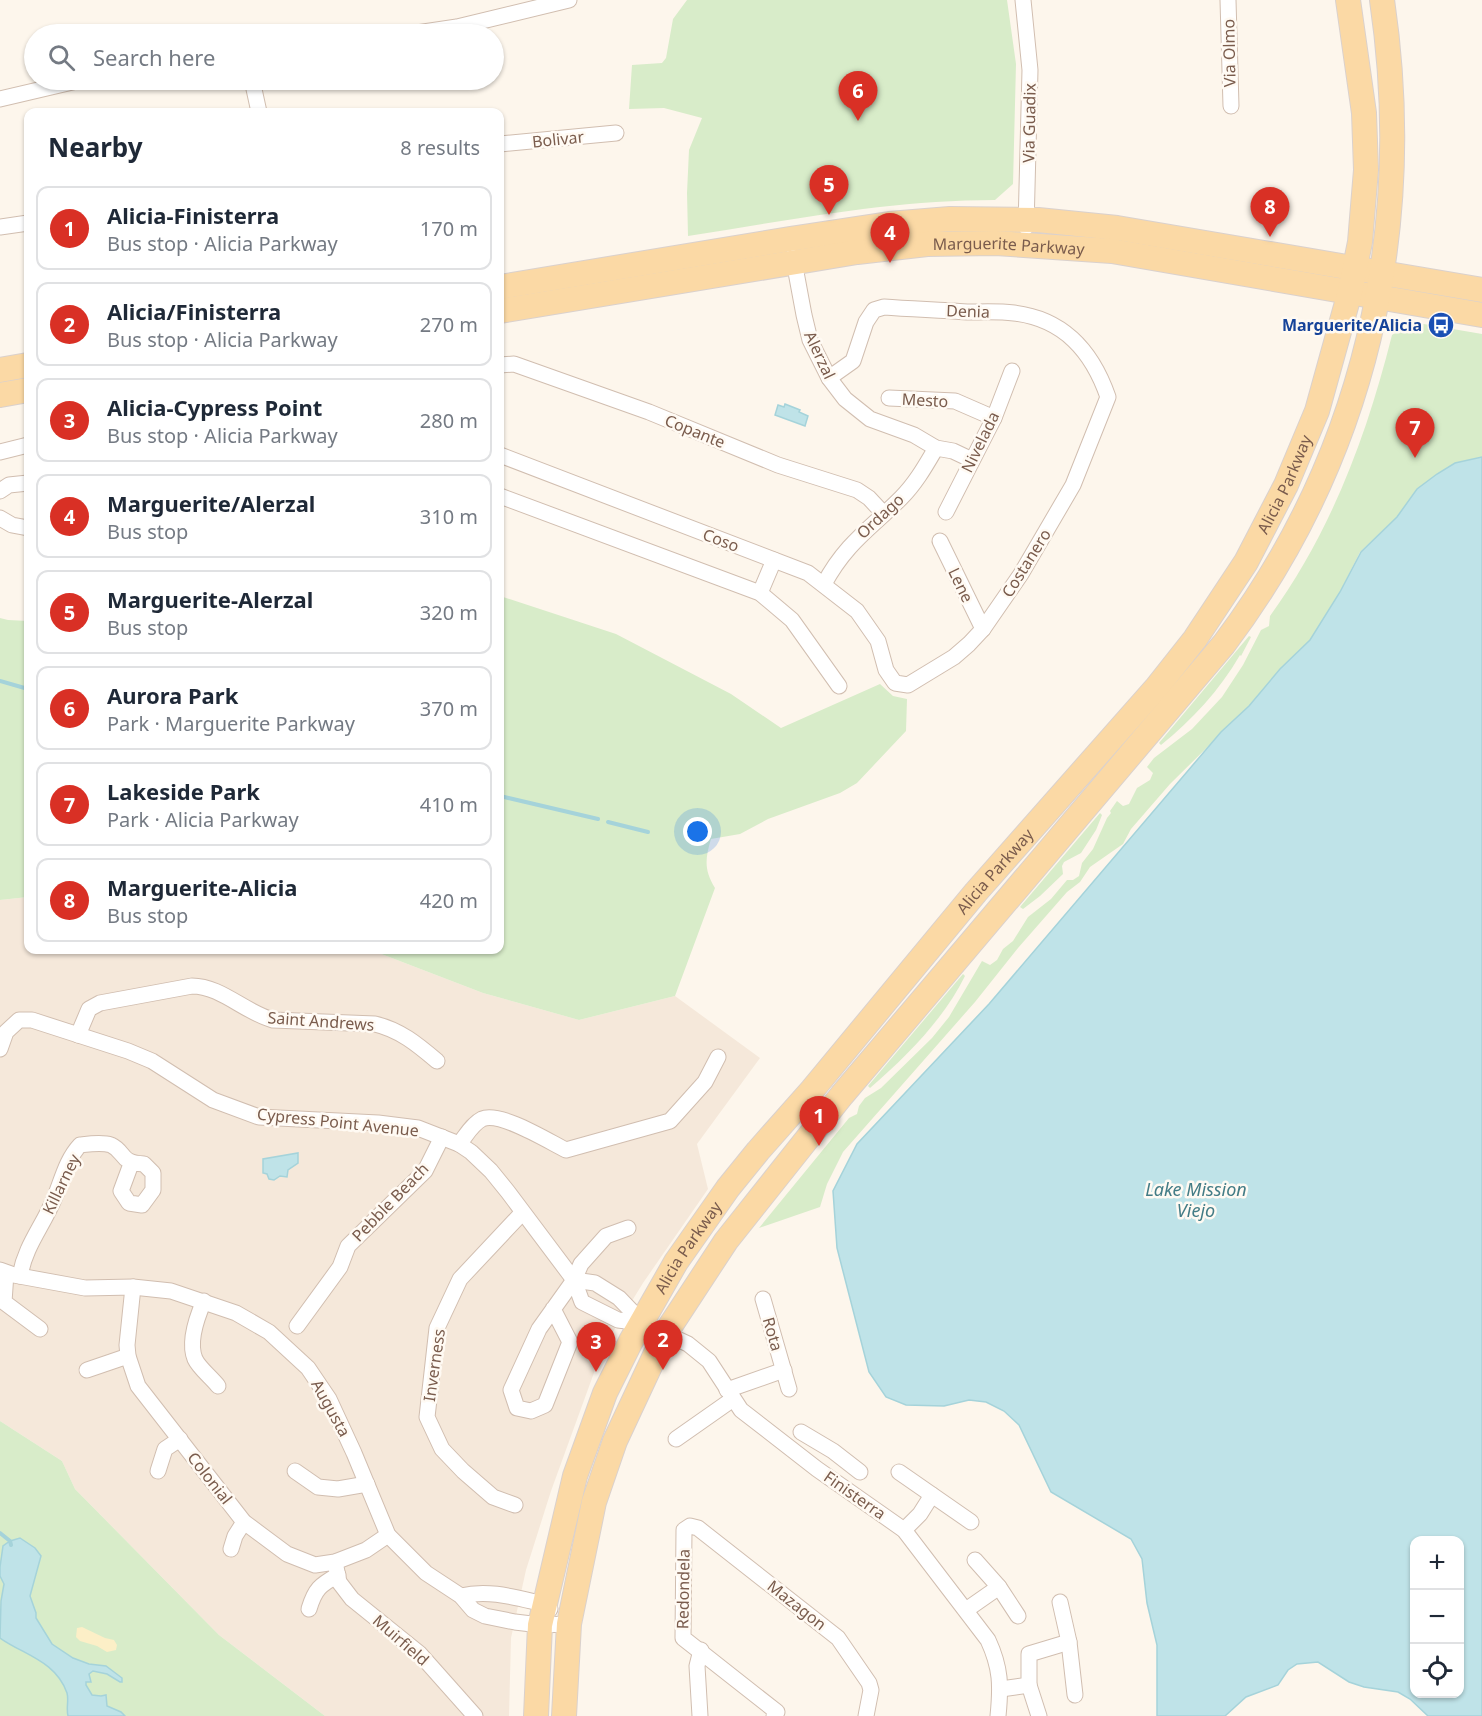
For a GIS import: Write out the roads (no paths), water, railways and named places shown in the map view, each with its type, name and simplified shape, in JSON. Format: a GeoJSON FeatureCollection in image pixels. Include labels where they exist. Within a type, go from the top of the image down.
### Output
{"type":"FeatureCollection","features":[{"type":"Feature","properties":{"kind":"main road","name":"Alicia Parkway"},"geometry":{"type":"LineString","coordinates":[[536,1716],[542,1614],[575,1476],[605,1393],[631,1341],[676,1262],[728,1188],[976,892],[1156,687],[1218,607],[1268,523],[1302,451],[1317,411],[1350,292],[1360,242],[1366,170],[1364,113],[1348,0]]}},
{"type":"Feature","properties":{"kind":"main road","name":"Alicia Parkway"},"geometry":{"type":"LineString","coordinates":[[564,1716],[569,1624],[594,1502],[615,1441],[665,1334],[726,1241],[842,1095],[1191,685],[1252,608],[1297,531],[1332,456],[1363,364],[1374,318],[1389,216],[1392,112],[1388,45],[1382,0]]}},
{"type":"Feature","properties":{"kind":"main road","name":"Marguerite Parkway"},"geometry":{"type":"LineString","coordinates":[[504,310],[792,251],[890,224],[940,220],[1027,220],[1117,228],[1354,268],[1379,284],[1482,315]]}},
{"type":"Feature","properties":{"kind":"main road","name":"Marguerite Parkway"},"geometry":{"type":"LineString","coordinates":[[504,287],[792,251],[857,252],[927,244],[996,243],[1112,251],[1350,292],[1379,284],[1482,290]]}},
{"type":"Feature","properties":{"kind":"main road"},"geometry":{"type":"LineString","coordinates":[[0,370],[24,367]]}},
{"type":"Feature","properties":{"kind":"main road"},"geometry":{"type":"LineString","coordinates":[[0,395],[24,391]]}},
{"type":"Feature","properties":{"kind":"street"},"geometry":{"type":"LineString","coordinates":[[468,24],[568,0]]}},
{"type":"Feature","properties":{"kind":"street","name":"Via Guadix"},"geometry":{"type":"LineString","coordinates":[[1023,0],[1030,70],[1025,245]]}},
{"type":"Feature","properties":{"kind":"street","name":"Via Olmo"},"geometry":{"type":"LineString","coordinates":[[1228,0],[1231,106]]}},
{"type":"Feature","properties":{"kind":"street"},"geometry":{"type":"LineString","coordinates":[[0,99],[38,90]]}},
{"type":"Feature","properties":{"kind":"street"},"geometry":{"type":"LineString","coordinates":[[254,90],[258,108]]}},
{"type":"Feature","properties":{"kind":"street","name":"Bolivar"},"geometry":{"type":"LineString","coordinates":[[504,144],[616,133]]}},
{"type":"Feature","properties":{"kind":"street"},"geometry":{"type":"LineString","coordinates":[[0,227],[24,224]]}},
{"type":"Feature","properties":{"kind":"street","name":"Alerzal"},"geometry":{"type":"LineString","coordinates":[[792,251],[810,340],[829,378],[845,399],[870,419],[914,435],[936,448],[952,451],[972,460]]}},
{"type":"Feature","properties":{"kind":"street","name":"Denia"},"geometry":{"type":"LineString","coordinates":[[829,378],[853,361],[866,322],[874,310],[884,307],[1012,313],[1034,317],[1056,326],[1084,350],[1100,373],[1108,397]]}},
{"type":"Feature","properties":{"kind":"street","name":"Copante"},"geometry":{"type":"LineString","coordinates":[[504,365],[514,364],[650,412],[778,465],[857,490],[869,498],[883,513]]}},
{"type":"Feature","properties":{"kind":"street","name":"Nivelada"},"geometry":{"type":"LineString","coordinates":[[946,512],[994,418],[1012,371]]}},
{"type":"Feature","properties":{"kind":"street","name":"Costanero"},"geometry":{"type":"LineString","coordinates":[[895,683],[908,686],[954,657],[983,628],[1021,574],[1073,485],[1108,397]]}},
{"type":"Feature","properties":{"kind":"street","name":"Mesto"},"geometry":{"type":"LineString","coordinates":[[889,398],[955,401],[994,418]]}},
{"type":"Feature","properties":{"kind":"street"},"geometry":{"type":"LineString","coordinates":[[0,452],[24,446]]}},
{"type":"Feature","properties":{"kind":"street","name":"Ordago"},"geometry":{"type":"LineString","coordinates":[[824,584],[845,550],[908,490],[936,448]]}},
{"type":"Feature","properties":{"kind":"street","name":"Coso"},"geometry":{"type":"LineString","coordinates":[[504,456],[808,573],[857,611],[878,641],[886,670],[895,683]]}},
{"type":"Feature","properties":{"kind":"street"},"geometry":{"type":"LineString","coordinates":[[0,491],[9,485],[24,483]]}},
{"type":"Feature","properties":{"kind":"street"},"geometry":{"type":"LineString","coordinates":[[504,497],[760,593],[792,620],[839,686]]}},
{"type":"Feature","properties":{"kind":"street"},"geometry":{"type":"LineString","coordinates":[[0,518],[12,525],[24,527]]}},
{"type":"Feature","properties":{"kind":"street","name":"Lene"},"geometry":{"type":"LineString","coordinates":[[940,541],[983,628]]}},
{"type":"Feature","properties":{"kind":"street"},"geometry":{"type":"LineString","coordinates":[[760,593],[774,560]]}},
{"type":"Feature","properties":{"kind":"street","name":"Saint Andrews"},"geometry":{"type":"LineString","coordinates":[[78,1035],[89,1009],[100,1003],[203,986],[257,1016],[273,1020],[375,1024],[388,1027],[408,1036],[437,1061]]}},
{"type":"Feature","properties":{"kind":"street","name":"Cypress Point Avenue"},"geometry":{"type":"LineString","coordinates":[[0,1048],[6,1032],[19,1020],[32,1020],[152,1061],[213,1100],[259,1117],[378,1123],[418,1128],[459,1144],[491,1171],[574,1280],[582,1302],[618,1320],[643,1323]]}},
{"type":"Feature","properties":{"kind":"street"},"geometry":{"type":"LineString","coordinates":[[459,1144],[476,1123],[488,1117],[512,1123],[566,1150],[670,1121],[705,1082],[718,1057]]}},
{"type":"Feature","properties":{"kind":"street","name":"Pebble Beach"},"geometry":{"type":"LineString","coordinates":[[297,1326],[340,1267],[348,1246],[425,1171],[442,1137]]}},
{"type":"Feature","properties":{"kind":"street","name":"Killarney"},"geometry":{"type":"LineString","coordinates":[[9,1273],[23,1258],[54,1201],[74,1152],[80,1145],[94,1143],[111,1145],[130,1164]]}},
{"type":"Feature","properties":{"kind":"street","name":"Inverness"},"geometry":{"type":"LineString","coordinates":[[515,1505],[493,1497],[463,1471],[442,1449],[427,1418],[437,1328],[460,1279],[522,1213]]}},
{"type":"Feature","properties":{"kind":"street"},"geometry":{"type":"LineString","coordinates":[[554,1309],[570,1342],[545,1405],[531,1411],[517,1408],[511,1390],[539,1329],[574,1280],[581,1264],[606,1236],[628,1228]]}},
{"type":"Feature","properties":{"kind":"street"},"geometry":{"type":"LineString","coordinates":[[9,1273],[4,1302],[39,1329]]}},
{"type":"Feature","properties":{"kind":"street","name":"Augusta"},"geometry":{"type":"LineString","coordinates":[[9,1273],[84,1288],[133,1287],[171,1292],[236,1313],[269,1332],[308,1368],[329,1399],[388,1535],[426,1573],[461,1596],[473,1610],[485,1616],[542,1614]]}},
{"type":"Feature","properties":{"kind":"street"},"geometry":{"type":"LineString","coordinates":[[574,1280],[595,1283],[619,1298],[643,1323]]}},
{"type":"Feature","properties":{"kind":"street","name":"Colonial"},"geometry":{"type":"LineString","coordinates":[[133,1287],[126,1345],[138,1386],[244,1522],[287,1554],[315,1565],[336,1568],[388,1535]]}},
{"type":"Feature","properties":{"kind":"street","name":"Rota"},"geometry":{"type":"LineString","coordinates":[[763,1299],[789,1389]]}},
{"type":"Feature","properties":{"kind":"street"},"geometry":{"type":"LineString","coordinates":[[204,1302],[195,1322],[195,1359],[218,1386]]}},
{"type":"Feature","properties":{"kind":"street","name":"Finisterra"},"geometry":{"type":"LineString","coordinates":[[643,1323],[688,1344],[709,1361],[741,1410],[817,1469],[904,1530],[988,1640],[998,1660],[1001,1689],[998,1716]]}},
{"type":"Feature","properties":{"kind":"street"},"geometry":{"type":"LineString","coordinates":[[87,1370],[128,1356]]}},
{"type":"Feature","properties":{"kind":"street","name":"Rota"},"geometry":{"type":"LineString","coordinates":[[676,1439],[730,1394],[783,1370]]}},
{"type":"Feature","properties":{"kind":"street"},"geometry":{"type":"LineString","coordinates":[[801,1432],[833,1451],[860,1472]]}},
{"type":"Feature","properties":{"kind":"street"},"geometry":{"type":"LineString","coordinates":[[158,1471],[165,1449],[180,1439]]}},
{"type":"Feature","properties":{"kind":"street"},"geometry":{"type":"LineString","coordinates":[[817,1469],[833,1451]]}},
{"type":"Feature","properties":{"kind":"street"},"geometry":{"type":"LineString","coordinates":[[294,1471],[318,1487],[338,1490],[367,1484]]}},
{"type":"Feature","properties":{"kind":"street"},"geometry":{"type":"LineString","coordinates":[[899,1472],[971,1522]]}},
{"type":"Feature","properties":{"kind":"street"},"geometry":{"type":"LineString","coordinates":[[904,1530],[920,1514],[932,1495]]}},
{"type":"Feature","properties":{"kind":"street"},"geometry":{"type":"LineString","coordinates":[[231,1549],[235,1536],[244,1522]]}},
{"type":"Feature","properties":{"kind":"street","name":"Mazagon"},"geometry":{"type":"LineString","coordinates":[[684,1530],[690,1526],[699,1528],[838,1638],[869,1683],[871,1690],[866,1716]]}},
{"type":"Feature","properties":{"kind":"street","name":"Redondela"},"geometry":{"type":"LineString","coordinates":[[684,1530],[683,1638],[696,1647],[700,1716]]}},
{"type":"Feature","properties":{"kind":"street"},"geometry":{"type":"LineString","coordinates":[[975,1560],[999,1587],[1018,1616]]}},
{"type":"Feature","properties":{"kind":"street"},"geometry":{"type":"LineString","coordinates":[[309,1609],[320,1585],[336,1568]]}},
{"type":"Feature","properties":{"kind":"street","name":"Muirfield"},"geometry":{"type":"LineString","coordinates":[[336,1568],[339,1582],[352,1599],[418,1653],[475,1716]]}},
{"type":"Feature","properties":{"kind":"street"},"geometry":{"type":"LineString","coordinates":[[966,1610],[999,1587]]}},
{"type":"Feature","properties":{"kind":"street","name":"Augusta"},"geometry":{"type":"LineString","coordinates":[[461,1596],[492,1593],[569,1624]]}},
{"type":"Feature","properties":{"kind":"street"},"geometry":{"type":"LineString","coordinates":[[1060,1602],[1069,1642],[1076,1695]]}},
{"type":"Feature","properties":{"kind":"street"},"geometry":{"type":"LineString","coordinates":[[1039,1716],[1029,1685],[1029,1654],[1069,1642]]}},
{"type":"Feature","properties":{"kind":"street"},"geometry":{"type":"LineString","coordinates":[[696,1647],[777,1712],[774,1716]]}},
{"type":"Feature","properties":{"kind":"street"},"geometry":{"type":"LineString","coordinates":[[1001,1689],[1029,1685]]}},
{"type":"Feature","properties":{"kind":"water"},"geometry":{"type":"Polygon","coordinates":[[[785,404],[808,416],[805,426],[775,415],[778,405],[784,407],[785,404]]]}},
{"type":"Feature","properties":{"kind":"water","name":"Lake Mission Viejo"},"geometry":{"type":"Polygon","coordinates":[[[1482,457],[1482,1716],[1428,1716],[1410,1699],[1398,1692],[1364,1687],[1349,1682],[1318,1662],[1297,1664],[1288,1670],[1278,1685],[1246,1697],[1225,1716],[1157,1716],[1157,1645],[1147,1603],[1142,1559],[1131,1539],[1051,1492],[1019,1425],[1004,1411],[986,1402],[969,1400],[944,1406],[906,1405],[886,1397],[869,1372],[837,1248],[833,1191],[857,1144],[989,1004],[1221,732],[1249,706],[1280,669],[1310,640],[1340,592],[1361,552],[1397,517],[1417,489],[1455,463],[1482,457]]]}},
{"type":"Feature","properties":{"kind":"water"},"geometry":{"type":"Polygon","coordinates":[[[298,1153],[298,1163],[288,1170],[287,1177],[280,1176],[274,1180],[269,1179],[267,1174],[263,1173],[263,1159],[298,1153]]]}},
{"type":"Feature","properties":{"kind":"water"},"geometry":{"type":"Polygon","coordinates":[[[20,1538],[35,1548],[41,1556],[30,1596],[36,1618],[52,1644],[73,1658],[89,1664],[106,1666],[122,1678],[120,1682],[107,1674],[93,1671],[89,1674],[91,1682],[86,1682],[86,1685],[92,1695],[106,1695],[107,1706],[125,1716],[68,1716],[67,1693],[55,1673],[38,1660],[0,1638],[4,1584],[0,1576],[0,1567],[3,1546],[20,1538]]]}},
{"type":"Feature","properties":{"kind":"waterway"},"geometry":{"type":"LineString","coordinates":[[0,681],[24,688]]}},
{"type":"Feature","properties":{"kind":"waterway"},"geometry":{"type":"LineString","coordinates":[[504,797],[598,819]]}},
{"type":"Feature","properties":{"kind":"waterway"},"geometry":{"type":"LineString","coordinates":[[608,822],[648,832]]}},
{"type":"Feature","properties":{"kind":"waterway"},"geometry":{"type":"LineString","coordinates":[[0,1533],[10,1541],[11,1545]]}},
{"type":"Feature","properties":{"kind":"place","name":"Aurora Park"},"geometry":{"type":"Point","coordinates":[858,121]}},
{"type":"Feature","properties":{"kind":"place","name":"Marguerite-Alerzal"},"geometry":{"type":"Point","coordinates":[829,215]}},
{"type":"Feature","properties":{"kind":"place","name":"Marguerite-Alicia"},"geometry":{"type":"Point","coordinates":[1270,237]}},
{"type":"Feature","properties":{"kind":"place","name":"Marguerite/Alerzal"},"geometry":{"type":"Point","coordinates":[890,263]}},
{"type":"Feature","properties":{"kind":"place","name":"Marguerite/Alicia"},"geometry":{"type":"Point","coordinates":[1441,325]}},
{"type":"Feature","properties":{"kind":"place","name":"Lakeside Park"},"geometry":{"type":"Point","coordinates":[1415,458]}},
{"type":"Feature","properties":{"kind":"place","name":"Alicia-Finisterra"},"geometry":{"type":"Point","coordinates":[819,1146]}},
{"type":"Feature","properties":{"kind":"place","name":"Alicia/Finisterra"},"geometry":{"type":"Point","coordinates":[663,1370]}},
{"type":"Feature","properties":{"kind":"place","name":"Alicia-Cypress Point"},"geometry":{"type":"Point","coordinates":[596,1372]}}]}
